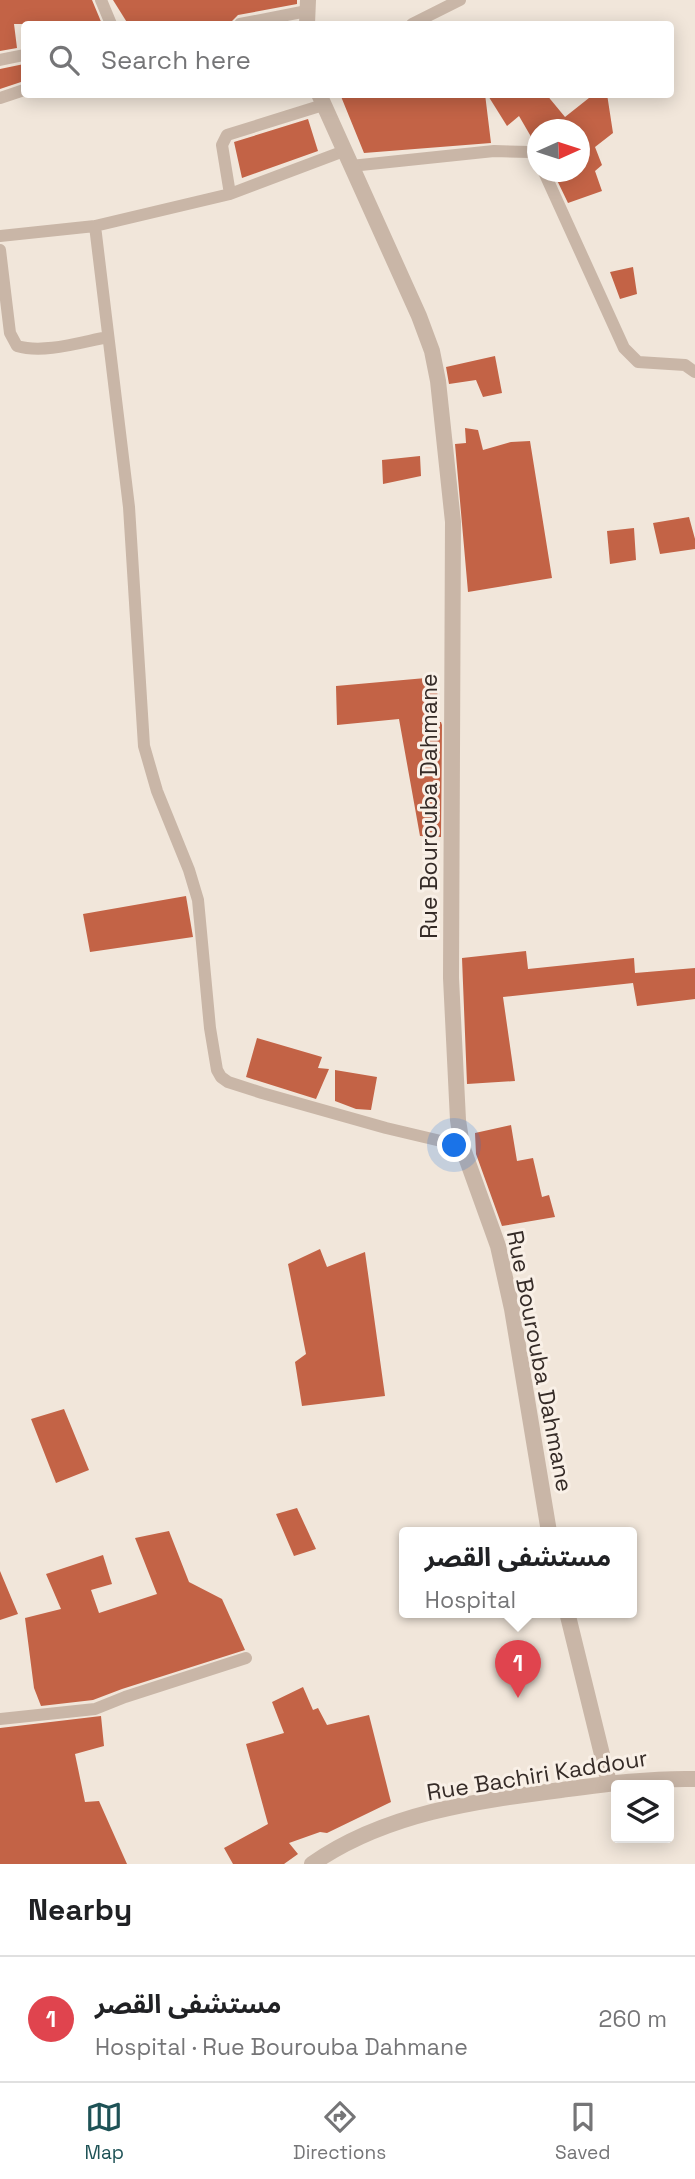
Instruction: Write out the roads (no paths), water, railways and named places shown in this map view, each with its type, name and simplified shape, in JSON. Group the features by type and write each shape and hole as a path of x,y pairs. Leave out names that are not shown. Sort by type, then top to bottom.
{"street":[{"path":"100,0 110,21"},
{"path":"418,21 460,0"},
{"path":"257,21 307,12"},
{"path":"0,60 21,56"},
{"path":"0,99 21,91"},
{"path":"230,194 222,145 227,135 321,100"},
{"name":"Rue Bourouba Dahmane","path":"321,100 419,316 432,351 438,381 453,522 451,978 458,1120 462,1146 491,1223 509,1296 548,1527"},
{"path":"0,236 95,226 230,194 347,158 527,152"},
{"path":"549,182 624,348 638,362 685,365 695,372"},
{"path":"95,226 129,507 144,746 157,791 189,870 198,900 217,1070 228,1082 262,1093 462,1146"},
{"path":"0,250 10,332 17,346 26,349 108,337"},
{"path":"568,1618 609,1783"},
{"path":"0,1719 95,1709 138,1692 246,1658"},
{"name":"Rue Bachiri Kaddour","path":"312,1864 360,1835 413,1817 477,1802 609,1783 665,1778 695,1779"}],"place":[{"name":"مستشفى القصر","path":"518,1698"}]}
